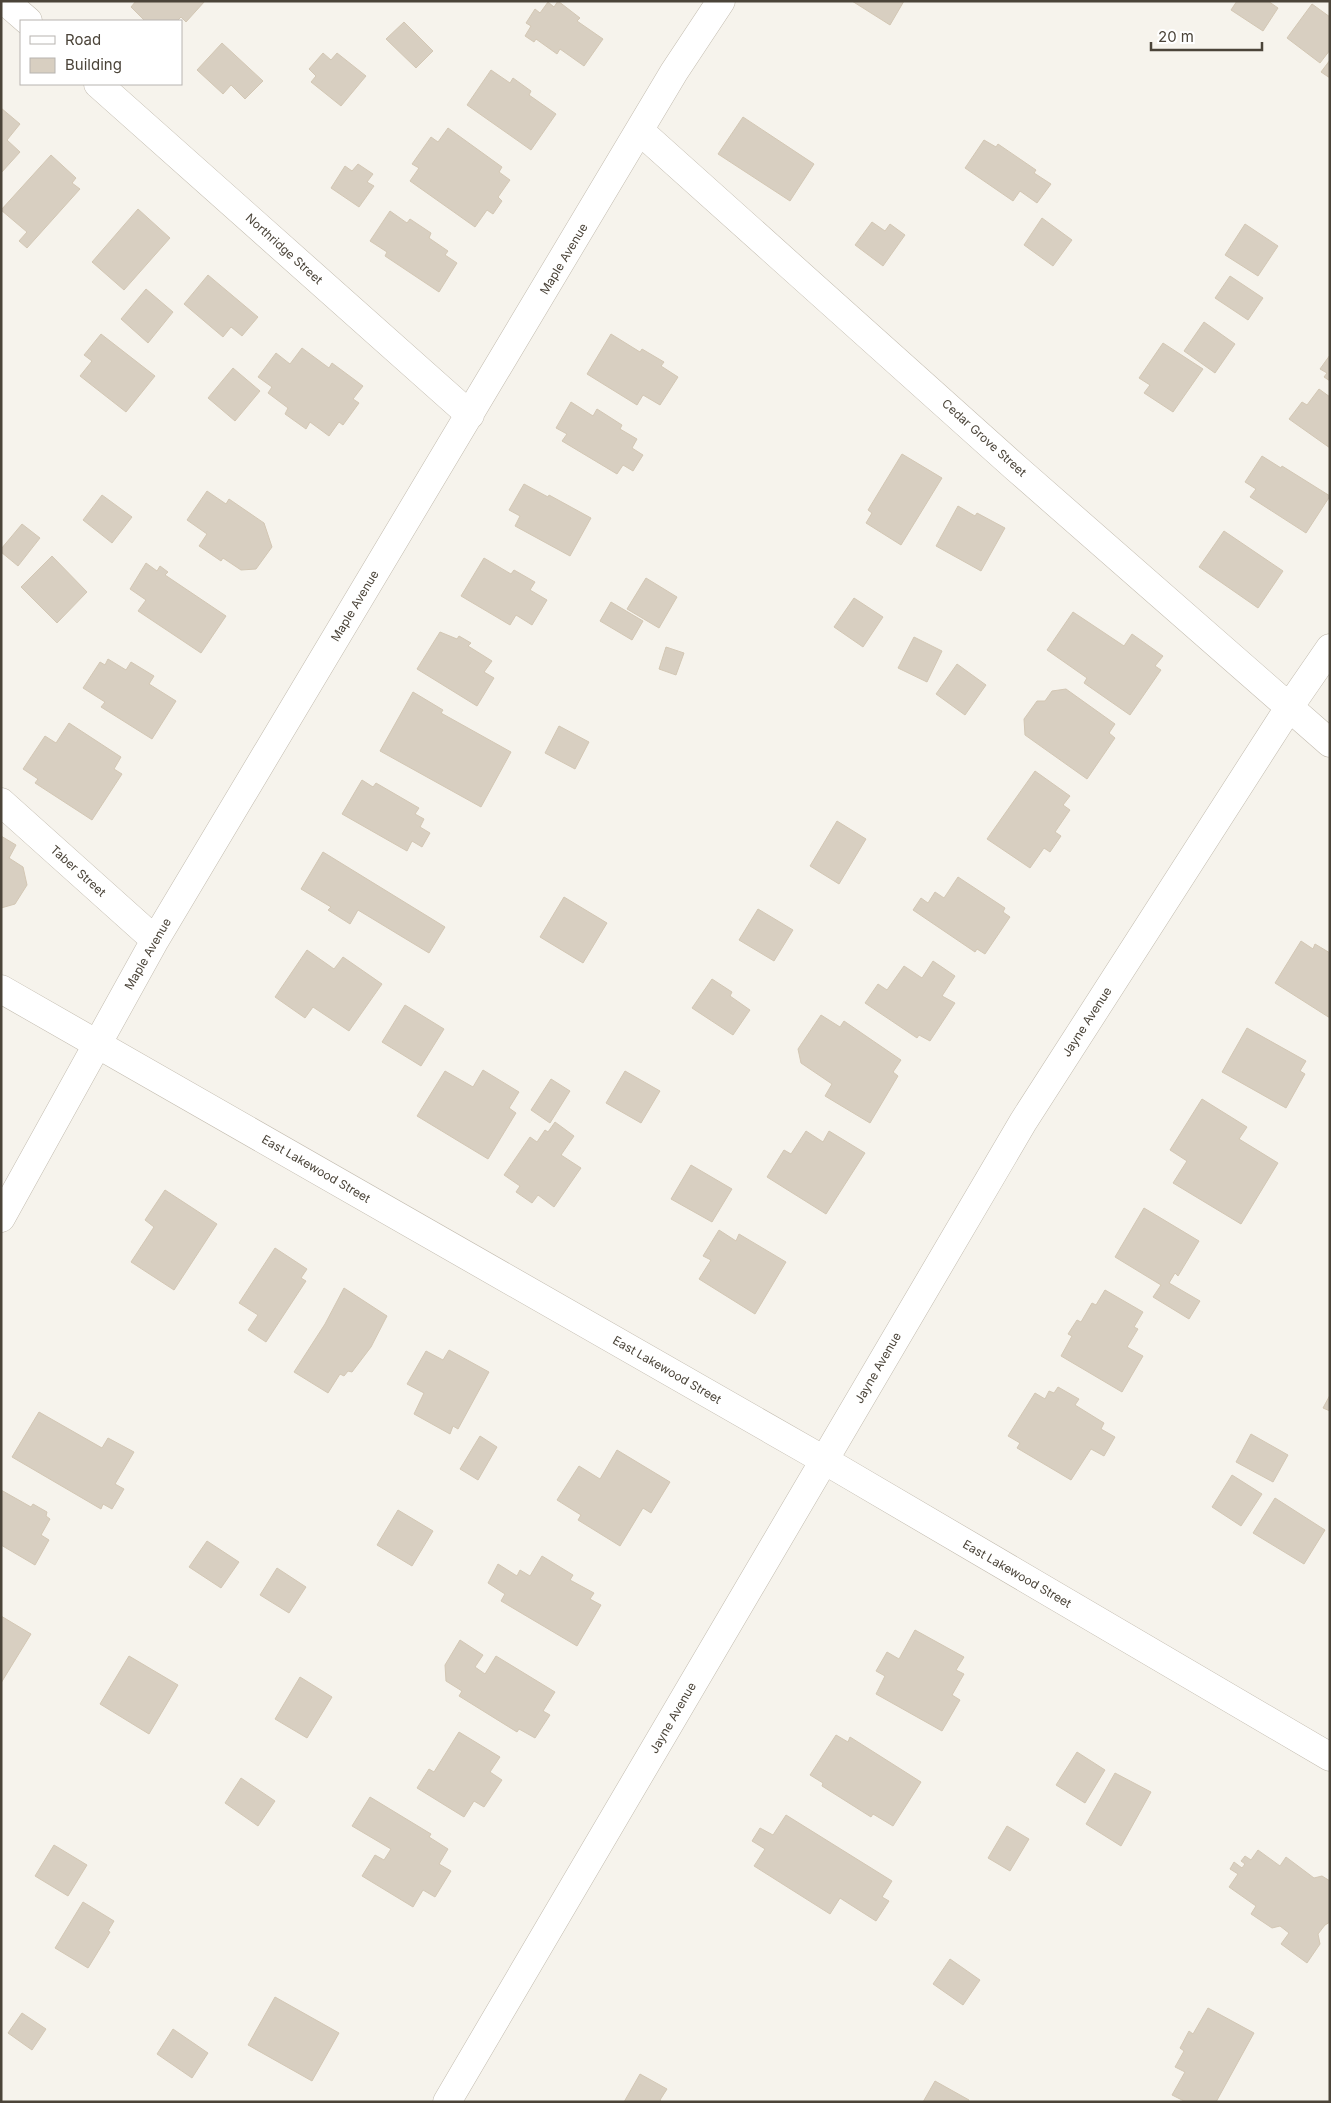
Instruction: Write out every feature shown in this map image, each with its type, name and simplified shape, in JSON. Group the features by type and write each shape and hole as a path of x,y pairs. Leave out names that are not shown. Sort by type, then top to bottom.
{"street":[{"path":"5,1 27,20"},
{"name":"Maple Avenue","path":"1,1218 155,940 674,72 721,1"},
{"name":"Northridge Street","path":"99,85 470,415"},
{"name":"Cedar Grove Street","path":"640,131 1016,468 1330,742"},
{"name":"Jayne Avenue","path":"447,2102 1023,1122 1290,706 1330,648"},
{"name":"Taber Street","path":"1,802 155,940"},
{"name":"East Lakewood Street","path":"1,988 824,1460 1330,1757"}],"building":[{"path":"136,1 205,1 186,22 181,17 178,20 144,20 131,7"},
{"path":"558,1 580,18 577,21 603,39 584,66 560,49 557,54 536,39 534,42 525,36 531,26 526,23 535,9 540,13 548,2 554,7"},
{"path":"852,1 904,1 890,25"},
{"path":"1237,1 1268,1 1278,8 1263,31 1231,10"},
{"path":"1312,4 1330,17 1330,50 1320,63 1287,38"},
{"path":"404,22 433,51 416,68 386,39"},
{"path":"222,43 263,81 245,99 231,85 223,94 197,70"},
{"path":"323,53 331,60 337,53 366,76 341,106 311,82 316,76 309,69"},
{"path":"1330,60 1330,78 1321,72"},
{"path":"491,70 510,83 513,78 531,91 529,95 556,114 531,150 467,105"},
{"path":"1,108 20,124 7,140 20,152 1,173"},
{"path":"743,117 814,164 790,201 718,154"},
{"path":"448,128 502,167 499,172 510,180 498,197 502,201 493,214 487,210 475,227 410,181 419,168 412,164 431,137 438,142"},
{"path":"984,140 996,147 998,144 1036,170 1034,173 1051,184 1037,203 1020,191 1013,201 965,168"},
{"path":"51,155 76,178 72,183 80,189 27,248 19,241 27,232 1,210"},
{"path":"358,164 373,174 367,182 374,186 359,207 331,188 345,166 352,171"},
{"path":"138,209 170,238 124,290 92,262"},
{"path":"390,211 407,223 410,219 431,233 429,238 448,251 445,255 457,263 439,292 385,256 387,252 370,241"},
{"path":"1042,218 1072,240 1053,266 1024,245"},
{"path":"872,222 885,231 890,224 905,235 883,266 855,245"},
{"path":"1245,224 1278,246 1258,276 1225,255"},
{"path":"208,275 258,317 242,336 231,327 223,337 184,304"},
{"path":"1230,276 1263,298 1248,320 1215,298"},
{"path":"146,289 173,312 148,343 121,319"},
{"path":"1204,322 1235,344 1215,373 1184,351"},
{"path":"101,334 155,376 126,412 80,376 92,361 84,355"},
{"path":"611,334 640,352 642,349 664,362 661,366 678,377 660,405 643,395 637,405 587,374"},
{"path":"1163,343 1203,369 1173,412 1144,393 1150,385 1139,378"},
{"path":"302,348 329,368 332,363 363,386 353,399 359,403 343,425 339,422 329,436 310,422 306,429 285,414 288,408 268,393 272,387 258,377 276,353 290,364"},
{"path":"1330,355 1330,381 1324,377 1327,373 1320,369"},
{"path":"233,368 260,391 235,421 208,398"},
{"path":"1319,389 1330,397 1330,448 1289,419 1302,402 1307,405"},
{"path":"571,402 593,416 597,409 622,425 620,429 637,439 632,448 643,455 633,471 623,465 617,474 562,441 567,434 556,428"},
{"path":"902,454 942,478 901,545 866,523 872,513 868,510"},
{"path":"1262,456 1281,468 1282,466 1330,496 1306,533 1250,497 1256,489 1245,482"},
{"path":"524,484 548,497 549,495 591,518 570,556 515,526 520,516 509,510"},
{"path":"207,491 226,504 229,499 264,523 272,547 256,569 241,570 223,558 221,561 199,546 207,534 187,520"},
{"path":"102,495 132,517 112,543 83,520"},
{"path":"958,506 975,516 977,513 1005,528 981,571 936,546"},
{"path":"22,524 40,538 18,566 1,552 1,549"},
{"path":"1224,531 1283,571 1258,608 1199,567"},
{"path":"52,556 87,592 57,623 21,587"},
{"path":"484,558 511,574 514,570 535,582 530,590 547,600 532,625 516,615 510,625 461,596"},
{"path":"146,563 157,571 160,566 168,572 165,575 226,616 201,653 138,611 146,600 130,589"},
{"path":"646,578 677,597 659,628 627,609"},
{"path":"854,598 883,617 863,647 834,627"},
{"path":"611,602 643,621 632,640 600,621"},
{"path":"1073,612 1124,646 1132,634 1163,656 1155,666 1161,670 1130,715 1084,683 1087,678 1047,650"},
{"path":"440,632 457,639 459,636 471,643 468,646 492,661 484,672 494,678 477,706 417,669"},
{"path":"914,637 942,651 927,682 898,668"},
{"path":"666,647 684,653 676,675 659,669"},
{"path":"108,659 126,670 131,662 154,676 149,684 176,701 152,739 101,707 105,702 83,688 100,662 105,665"},
{"path":"957,664 986,685 965,715 936,694"},
{"path":"1066,689 1115,724 1109,733 1115,738 1087,779 1025,735 1024,719 1037,701 1045,701 1052,691"},
{"path":"413,692 443,710 441,713 511,752 481,807 380,751"},
{"path":"69,723 121,757 114,769 122,774 92,820 35,783 38,779 23,769 45,736 56,743"},
{"path":"559,726 589,742 575,769 545,753"},
{"path":"1035,771 1070,796 1063,805 1070,810 1055,832 1061,836 1050,852 1044,848 1030,868 987,839"},
{"path":"362,780 373,787 376,783 419,808 415,814 424,819 420,827 430,833 422,847 412,841 407,851 342,814"},
{"path":"837,821 866,839 839,884 810,866"},
{"path":"1,836 16,845 9,858 23,867 27,885 15,904 1,908"},
{"path":"323,852 445,927 429,953 358,910 350,924 328,910 331,907 301,889"},
{"path":"958,877 1005,908 1003,912 1010,917 985,954 977,949 975,952 913,910 921,898 928,903 935,892 944,898"},
{"path":"564,897 607,923 583,963 540,937"},
{"path":"758,909 793,930 774,961 739,940"},
{"path":"1301,941 1313,949 1315,944 1330,953 1330,1018 1275,983"},
{"path":"307,950 334,969 343,957 382,984 349,1031 313,1007 305,1018 275,997"},
{"path":"933,961 955,976 942,996 955,1003 930,1041 919,1035 917,1038 865,1003 878,984 887,990 904,966 922,978"},
{"path":"712,979 732,992 730,996 750,1010 733,1035 692,1008"},
{"path":"405,1005 444,1029 421,1066 382,1042"},
{"path":"821,1015 840,1027 844,1021 901,1060 893,1072 898,1076 870,1123 825,1096 832,1084 801,1063 798,1049"},
{"path":"1247,1028 1306,1061 1300,1071 1305,1074 1286,1108 1222,1072"},
{"path":"483,1070 519,1092 509,1108 516,1113 488,1159 417,1116 445,1071 473,1087"},
{"path":"625,1071 660,1091 641,1123 606,1103"},
{"path":"551,1079 570,1091 550,1123 531,1110"},
{"path":"1202,1099 1247,1127 1239,1139 1278,1163 1241,1224 1173,1183 1187,1161 1170,1150"},
{"path":"555,1122 574,1136 561,1155 581,1168 554,1207 538,1195 532,1203 516,1192 520,1186 504,1175 530,1137 537,1142 545,1130 548,1132"},
{"path":"806,1131 823,1142 829,1131 865,1153 826,1214 767,1177 784,1150 791,1154"},
{"path":"691,1165 732,1189 712,1222 671,1199"},
{"path":"165,1190 217,1224 174,1290 131,1262 154,1227 145,1220"},
{"path":"1144,1208 1199,1241 1178,1276 1175,1273 1169,1283 1200,1301 1189,1319 1153,1297 1161,1285 1115,1257"},
{"path":"719,1230 736,1241 739,1234 786,1262 755,1314 699,1279 711,1260 703,1256"},
{"path":"275,1248 307,1269 301,1278 306,1281 266,1342 248,1330 258,1315 239,1303"},
{"path":"344,1288 387,1316 371,1347 352,1372 348,1371 344,1376 340,1374 328,1393 294,1372 325,1324"},
{"path":"1105,1290 1143,1312 1134,1327 1138,1329 1127,1347 1143,1356 1122,1392 1061,1356 1072,1336 1068,1334 1077,1320 1081,1322 1092,1303 1096,1305"},
{"path":"449,1350 489,1372 458,1429 453,1426 450,1434 414,1414 424,1393 407,1384 426,1351 443,1360"},
{"path":"1058,1387 1079,1399 1075,1405 1104,1423 1101,1429 1115,1437 1104,1456 1091,1449 1071,1480 1017,1448 1020,1443 1008,1436 1035,1393 1045,1399 1049,1391 1054,1393"},
{"path":"1330,1395 1330,1411 1323,1408"},
{"path":"39,1412 102,1448 108,1438 134,1452 115,1484 124,1489 112,1509 103,1504 101,1509 12,1457"},
{"path":"1251,1434 1288,1455 1273,1482 1236,1462"},
{"path":"480,1436 497,1447 478,1480 460,1469"},
{"path":"617,1450 670,1482 651,1513 643,1508 620,1546 578,1520 581,1515 557,1500 579,1466 600,1479"},
{"path":"1232,1475 1262,1494 1241,1526 1212,1507"},
{"path":"1,1490 31,1507 33,1504 47,1512 46,1516 50,1519 41,1535 49,1540 35,1565 1,1545"},
{"path":"1275,1498 1325,1530 1304,1564 1253,1533"},
{"path":"398,1510 433,1531 412,1566 377,1545"},
{"path":"207,1541 239,1562 221,1588 189,1567"},
{"path":"542,1556 573,1575 570,1580 594,1593 590,1599 601,1605 577,1646 501,1601 505,1594 488,1583 498,1564 517,1576 520,1570 530,1576"},
{"path":"277,1568 306,1587 289,1613 260,1595"},
{"path":"1,1616 31,1634 1,1683"},
{"path":"915,1630 964,1657 956,1670 964,1674 952,1695 960,1700 942,1731 876,1694 885,1676 876,1671 887,1652 899,1659"},
{"path":"460,1640 483,1655 475,1667 485,1674 496,1656 555,1692 543,1711 550,1715 535,1738 519,1729 517,1732 459,1696 462,1691 446,1681 445,1665"},
{"path":"129,1656 178,1685 149,1734 100,1704"},
{"path":"300,1677 332,1697 307,1738 275,1719"},
{"path":"459,1732 500,1757 490,1772 502,1780 484,1807 474,1801 464,1817 417,1788 429,1769 434,1772"},
{"path":"836,1735 848,1742 850,1737 921,1782 893,1826 873,1814 871,1817 822,1786 823,1783 810,1775"},
{"path":"1077,1752 1105,1770 1085,1803 1056,1785"},
{"path":"1115,1773 1151,1792 1121,1846 1086,1824"},
{"path":"241,1778 275,1801 258,1826 225,1803"},
{"path":"370,1797 431,1834 429,1837 448,1849 439,1864 451,1871 435,1897 423,1890 413,1907 362,1876 375,1855 384,1860 391,1849 352,1826"},
{"path":"786,1815 892,1881 882,1897 889,1901 876,1921 840,1898 830,1914 754,1866 765,1849 752,1841 760,1828 773,1835"},
{"path":"1007,1826 1029,1839 1010,1871 988,1858"},
{"path":"54,1845 87,1865 68,1896 35,1876"},
{"path":"1258,1850 1280,1866 1286,1857 1314,1878 1322,1876 1330,1881 1330,1922 1318,1934 1320,1944 1307,1963 1281,1944 1289,1933 1280,1926 1272,1928 1251,1914 1256,1906 1229,1887 1238,1874 1230,1869 1234,1862 1242,1868 1245,1864 1241,1861 1245,1856 1251,1860"},
{"path":"83,1902 114,1921 108,1931 110,1932 88,1968 55,1948"},
{"path":"950,1959 980,1980 963,2005 933,1984"},
{"path":"275,1997 339,2033 312,2081 248,2045"},
{"path":"1208,2008 1254,2033 1216,2102 1186,2102 1172,2095 1185,2072 1175,2067 1184,2051 1180,2048 1189,2031 1193,2034"},
{"path":"22,2013 46,2029 32,2050 8,2033"},
{"path":"173,2029 208,2053 192,2078 157,2054"},
{"path":"640,2074 667,2089 660,2100 662,2102 624,2102"},
{"path":"935,2081 969,2100 969,2102 923,2102"}]}
